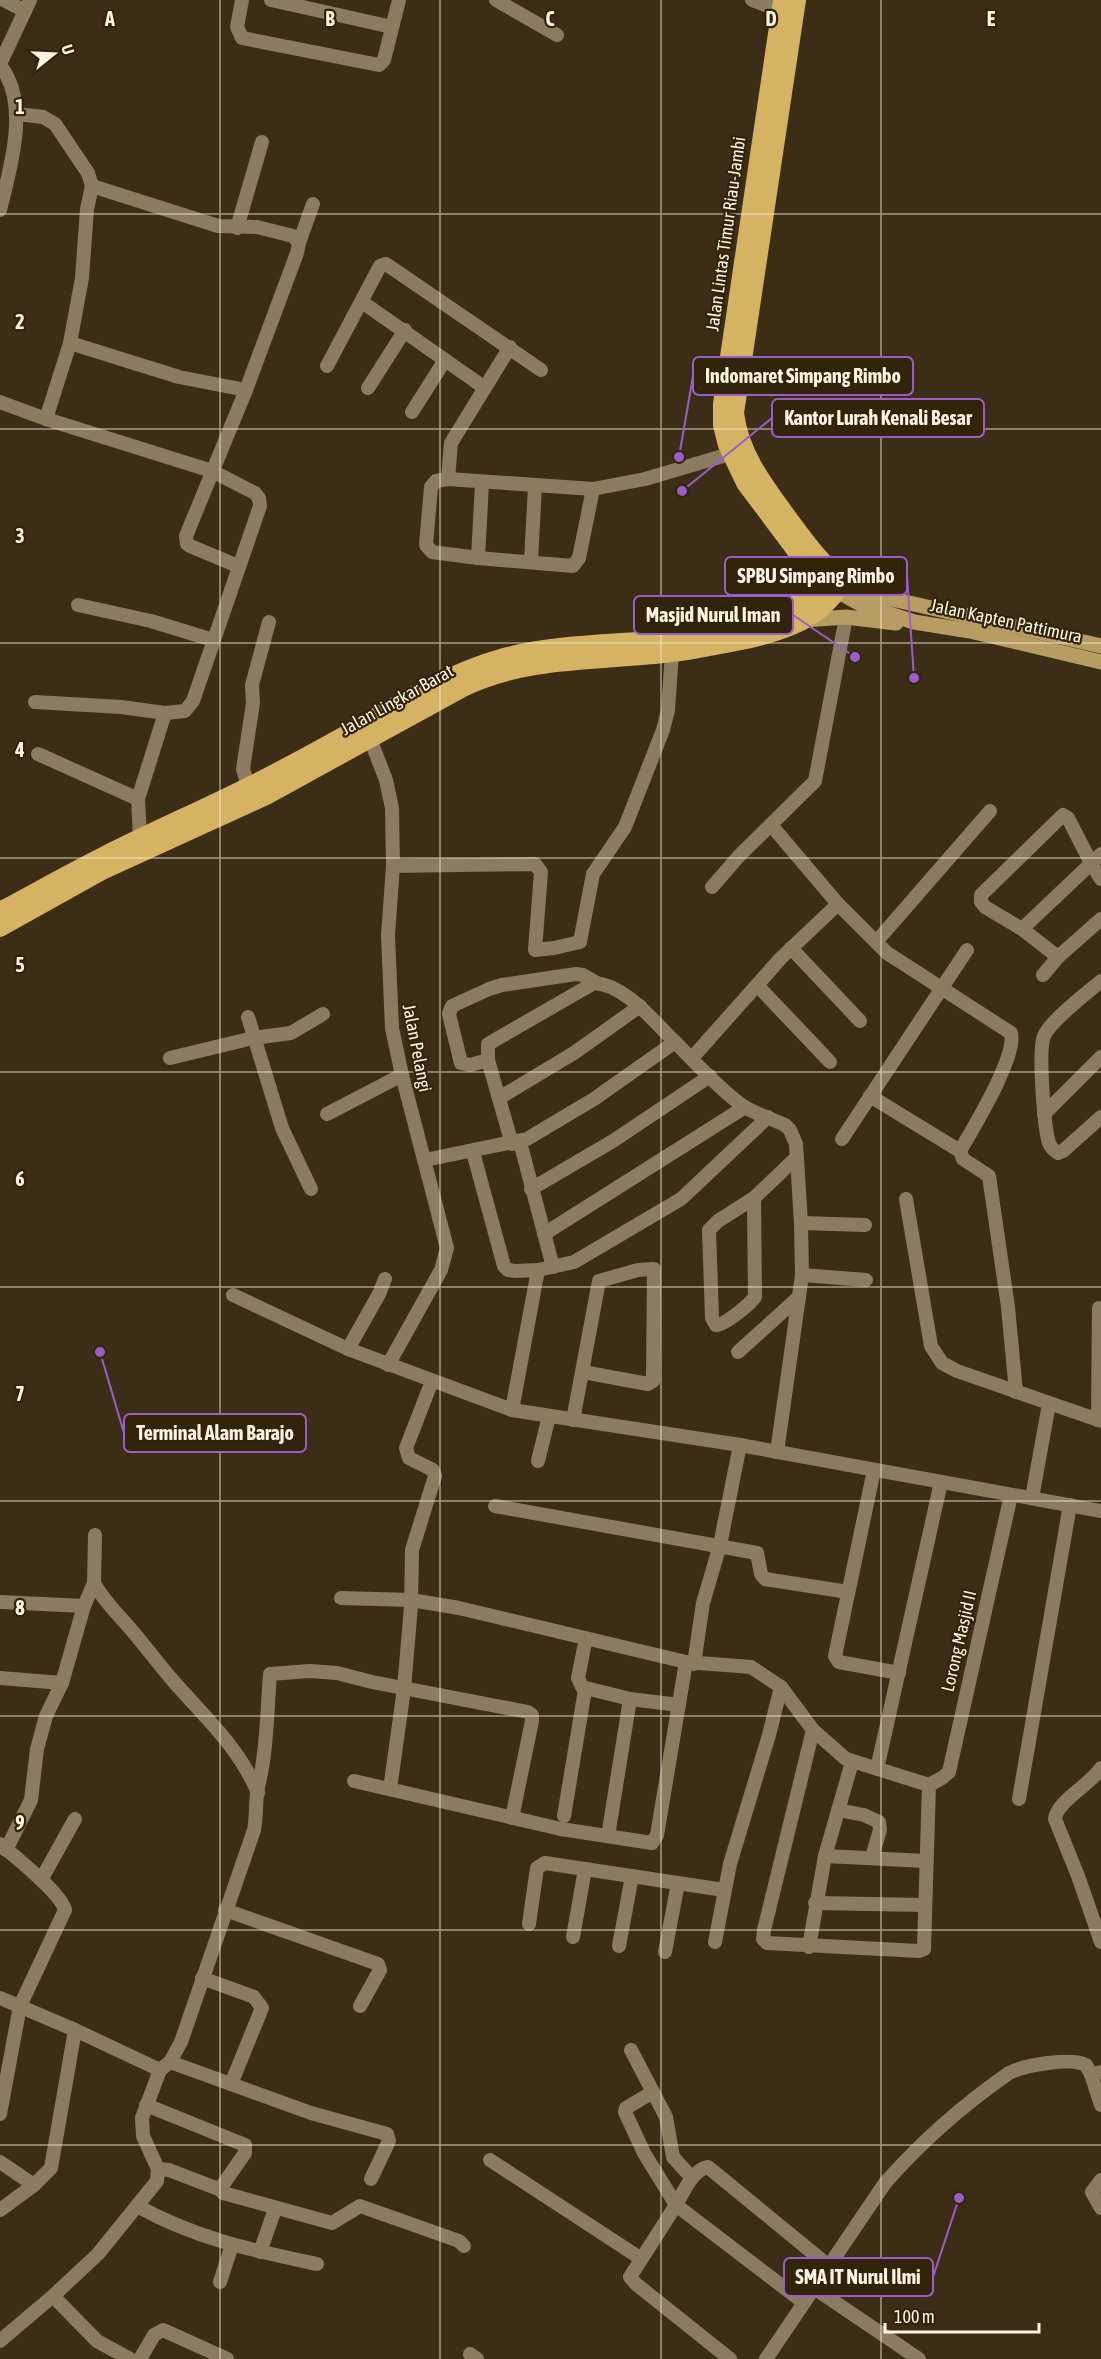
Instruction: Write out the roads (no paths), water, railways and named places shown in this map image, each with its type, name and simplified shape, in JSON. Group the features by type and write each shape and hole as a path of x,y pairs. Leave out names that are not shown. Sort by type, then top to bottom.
{"highway":[{"name":"Jalan Lintas Timur Riau-Jambi","path":"797,0 722,404 722,425 737,452 757,475 837,583"},
{"name":"Jalan Lintas Timur Riau-Jambi","path":"753,246 782,5"},
{"name":"Jalan Lintas Timur Riau-Jambi","path":"737,452 746,483 802,559 837,583"},
{"path":"785,612 799,586 802,559"},
{"name":"Jalan Lingkar Barat","path":"0,928 104,870 266,796 367,731 406,699 464,670 505,656 562,646 674,638 754,623 801,605 837,583"},
{"name":"Jalan Lingkar Barat","path":"0,911 140,838 490,675 545,664 672,653 758,638 804,620 817,612 837,583"}],"main road":[{"name":"Jalan Kapten Pattimura","path":"837,583 862,605 914,622 1101,657"},
{"name":"Jalan Kapten Pattimura","path":"837,583 1101,657"},
{"path":"804,620 846,617 893,624 914,622"}],"street":[{"path":"0,210 17,126 17,114 11,81 0,64 3,50 28,5 4,0"},
{"path":"242,0 237,27 242,38 374,65 381,65 384,60 399,0"},
{"path":"271,0 392,27"},
{"path":"497,0 557,35"},
{"path":"752,0 782,5"},
{"path":"17,114 43,117 55,124 88,173 92,186 87,209 82,278 70,343 46,419"},
{"path":"237,228 262,142"},
{"path":"92,186 218,226 257,227 293,236 299,243"},
{"path":"238,566 187,544 186,536 246,390 313,204"},
{"path":"327,366 380,266 389,264 541,370"},
{"path":"362,302 485,388"},
{"path":"368,388 405,330"},
{"path":"70,343 179,377 246,390"},
{"path":"448,479 451,443 510,347"},
{"path":"412,412 445,360"},
{"path":"0,402 46,419 212,471 255,493 259,498 260,506 190,706 181,712 165,713 121,707 35,702"},
{"path":"593,489 578,562 569,566 432,552 426,545 431,487 436,481 448,479 593,489 645,479 737,452"},
{"path":"478,558 482,483"},
{"path":"531,561 534,486"},
{"path":"78,605 151,621 213,640"},
{"path":"712,887 738,856 811,787 818,774 846,617"},
{"path":"248,786 243,769 253,704 252,685 269,622"},
{"path":"393,866 535,864 541,872 535,950 580,942 593,873 625,827 663,730 668,710 672,653"},
{"path":"140,838 138,799 165,713"},
{"name":"Jalan Pelangi","path":"367,731 390,794 393,823 393,866 388,935 392,1028 446,1243 446,1254 441,1270 388,1365"},
{"path":"38,754 138,799"},
{"path":"876,942 990,811"},
{"path":"1059,957 1022,929 985,907 981,902 981,895 1060,816 1065,815 1096,859 1101,879"},
{"path":"771,825 838,904 898,962 1010,1031 1012,1039 991,1098 960,1151"},
{"path":"1022,929 1096,859"},
{"path":"692,1058 791,948 838,904"},
{"path":"1043,975 1059,957 1101,920"},
{"path":"791,948 860,1021"},
{"path":"842,1139 967,951"},
{"path":"488,1060 470,1065 461,1063 448,1014 452,1006 489,989 513,983 583,975 624,994 640,1006 744,1107 785,1125 790,1130 796,1144 802,1275 777,1452"},
{"path":"1101,981 1053,1023 1043,1036 1042,1053 1044,1114 1052,1149 1058,1153 1068,1148 1101,1117"},
{"path":"553,1267 531,1189 499,1098 488,1060 487,1046 490,1041 588,984 597,983"},
{"path":"758,985 830,1062"},
{"path":"499,1098 573,1053 640,1006"},
{"path":"170,1058 253,1038 291,1033 323,1014"},
{"path":"248,1017 282,1128 311,1189"},
{"path":"425,1160 516,1143 594,1099 675,1042"},
{"path":"1044,1114 1101,1057"},
{"path":"327,1114 402,1075"},
{"path":"531,1189 613,1141 710,1076"},
{"path":"870,1096 960,1151 963,1159 986,1173 990,1181 1008,1307 1016,1392"},
{"path":"544,1234 744,1107"},
{"path":"473,1152 504,1266 515,1271 538,1270 574,1262 681,1199 768,1117"},
{"path":"754,1198 755,1297 722,1324 716,1325 712,1318 709,1230 718,1221 754,1198 796,1157"},
{"path":"906,1199 926,1323 936,1356 942,1363 957,1371 1099,1421 1098,1308"},
{"path":"801,1223 865,1225"},
{"path":"573,1420 599,1281 638,1270 654,1269 653,1381 648,1384 583,1372"},
{"path":"512,1410 538,1270"},
{"path":"802,1275 866,1280"},
{"path":"348,1349 385,1279"},
{"path":"233,1295 348,1349 512,1410 740,1445 1101,1511"},
{"path":"738,1352 799,1297"},
{"path":"390,1789 404,1689 411,1600 412,1550 435,1474 433,1470 409,1458 406,1448 432,1381"},
{"path":"1032,1498 1049,1404"},
{"path":"538,1461 549,1416"},
{"path":"354,1781 561,1830 652,1843 657,1835 679,1706 703,1603 720,1545 740,1445"},
{"path":"874,1470 835,1659 838,1662 899,1674"},
{"path":"877,1769 941,1482"},
{"name":"Lorong Masjid II","path":"928,1785 949,1772 1011,1494"},
{"path":"1018,1799 1070,1505"},
{"path":"495,1506 757,1553 761,1574 765,1579 848,1592"},
{"path":"0,2114 20,2006 64,1912 63,1903 41,1880 3,1847 30,1800 40,1734 62,1683 84,1606 94,1583 95,1535"},
{"path":"94,1583 106,1604 128,1626 175,1683 226,1739 247,1770 258,1793"},
{"path":"341,1599 411,1600 473,1611 690,1663 751,1667 781,1687 813,1730 841,1755 852,1762 928,1785 925,1947 921,1951 809,1947 768,1943 763,1937 813,1730"},
{"path":"0,1602 84,1606"},
{"path":"586,1638 578,1678 579,1683 585,1689 630,1699 679,1706"},
{"path":"0,2341 98,2254 155,2184 158,2169 141,2129 146,2105 165,2066 181,2042 254,1830 263,1767 270,1674 310,1671 337,1673 404,1689 525,1711 532,1715 512,1818"},
{"path":"0,1678 62,1683"},
{"path":"715,1942 724,1890 781,1687"},
{"path":"564,1816 585,1689"},
{"path":"609,1830 630,1699"},
{"path":"809,1947 815,1902 825,1856 852,1762"},
{"path":"1101,1768 1055,1814 1101,1942"},
{"path":"838,1810 864,1815 879,1822 880,1830 872,1857"},
{"path":"41,1880 75,1819"},
{"path":"825,1856 926,1860"},
{"path":"529,1924 539,1865 545,1863 724,1890"},
{"path":"573,1937 585,1869"},
{"path":"618,1946 632,1876"},
{"path":"665,1952 678,1883"},
{"path":"815,1902 925,1905"},
{"path":"225,1910 378,1964 380,1970 360,2006"},
{"path":"202,1978 254,1997 261,2004 261,2014 231,2085"},
{"path":"0,1998 165,2066 231,2085 311,2113 387,2134 389,2141 370,2179"},
{"path":"0,2210 34,2185 48,2172 51,2165 75,2030"},
{"path":"631,2050 668,2121 673,2156 693,2178"},
{"path":"766,2359 885,2182 957,2111 1009,2073 1018,2069 1076,2062 1086,2065 1096,2073 1101,2105"},
{"path":"653,2092 625,2111 644,2153 676,2205 803,2302"},
{"path":"146,2105 245,2145 245,2153 221,2190"},
{"path":"490,2160 640,2258"},
{"path":"0,2162 34,2185"},
{"path":"730,2359 632,2280 632,2272 640,2258 702,2168 708,2167 830,2267"},
{"path":"158,2169 169,2170 221,2190 223,2193 332,2223 360,2206 459,2241 465,2246"},
{"path":"1101,2180 1092,2192 1101,2208"},
{"path":"137,2206 190,2232 232,2245 317,2264"},
{"path":"260,2252 275,2209"},
{"path":"220,2282 232,2245"},
{"path":"814,2288 919,2359"},
{"path":"53,2296 97,2341 130,2359"},
{"path":"140,2359 154,2335 165,2330 227,2359"}],"place":[{"name":"Indomaret Simpang Rimbo","path":"679,457"},
{"name":"Kantor Lurah Kenali Besar","path":"682,491"},
{"name":"Masjid Nurul Iman","path":"855,657"},
{"name":"SPBU Simpang Rimbo","path":"914,678"},
{"name":"Terminal Alam Barajo","path":"100,1352"},
{"name":"SMA IT Nurul Ilmi","path":"959,2198"}]}
